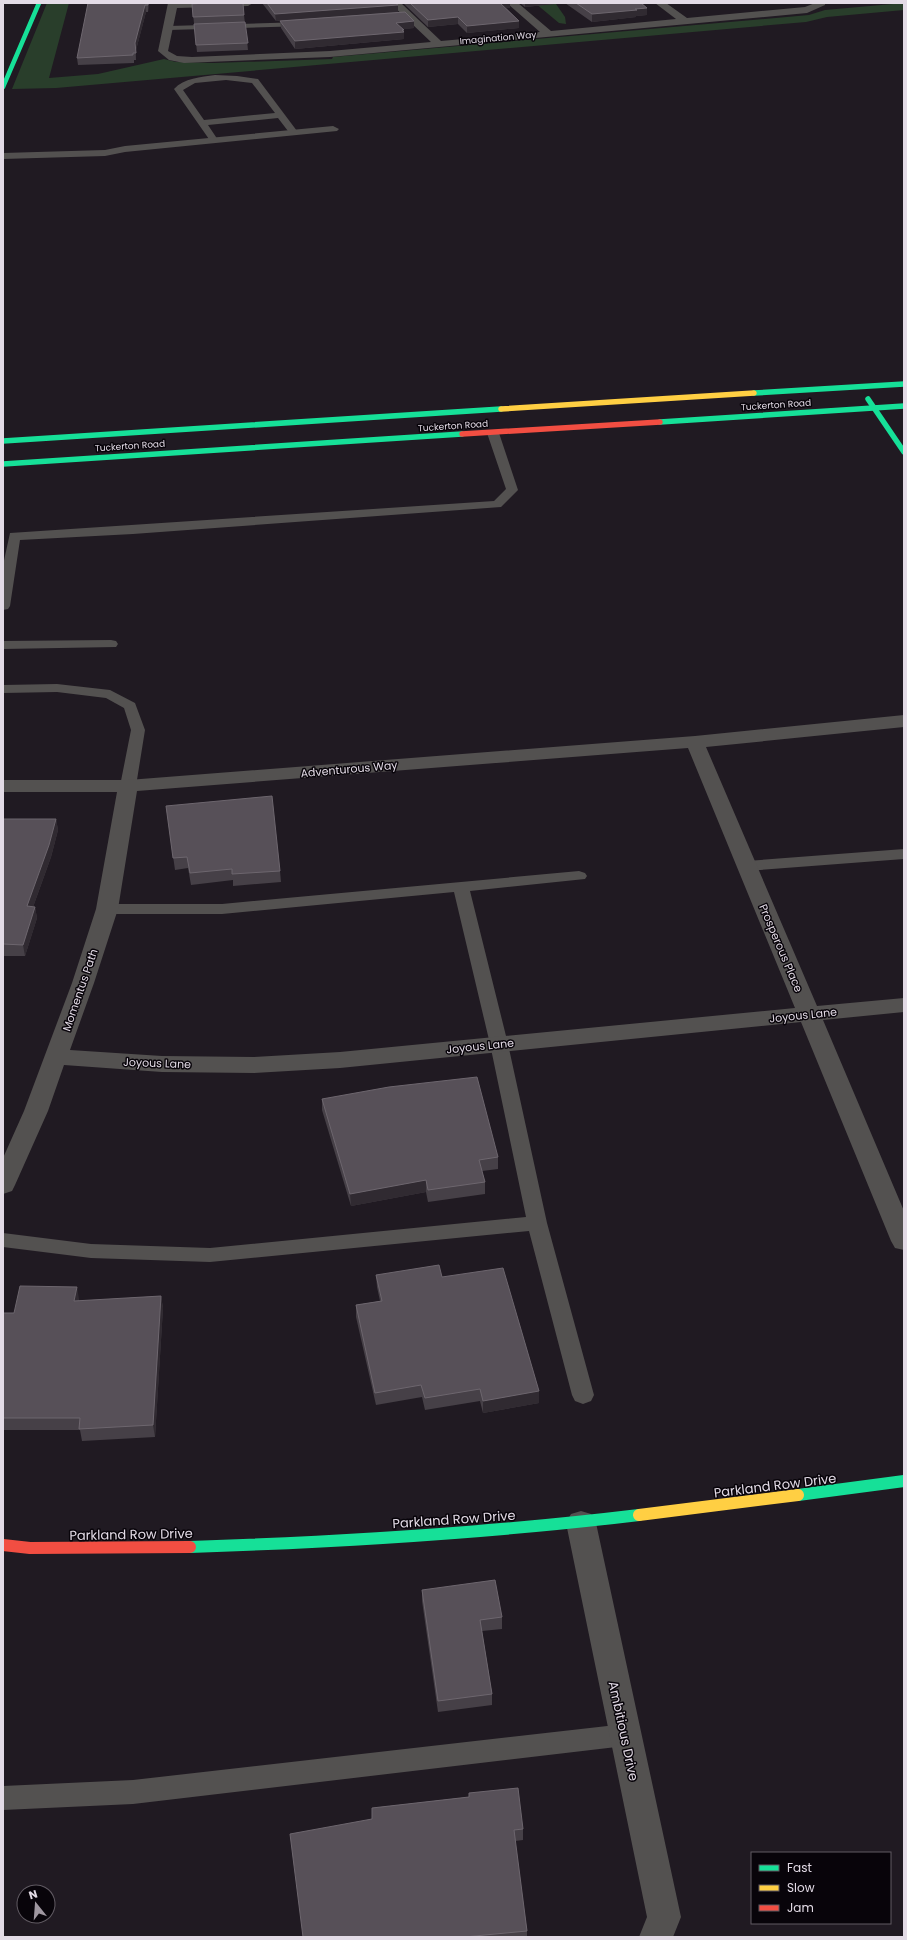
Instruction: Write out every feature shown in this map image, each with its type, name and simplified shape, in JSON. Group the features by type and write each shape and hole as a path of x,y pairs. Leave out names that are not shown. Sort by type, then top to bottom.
{"main road":[{"path":"3,87 39,3"},
{"path":"900,384 904,394"},
{"name":"Tuckerton Road","path":"3,441 900,384"},
{"path":"859,387 904,452"},
{"name":"Tuckerton Road","path":"3,464 904,406"},
{"name":"Parkland Row Drive","path":"3,1545 30,1548 155,1548 304,1543 581,1523 904,1481"}],"street":[{"path":"169,28 173,4 248,3"},
{"path":"395,3 438,44"},
{"path":"512,3 549,34"},
{"path":"660,3 685,21"},
{"name":"Imagination Way","path":"169,28 163,51 165,54 174,58 206,60 307,56 549,34 807,10 820,4"},
{"path":"3,156 105,153 125,149 334,129"},
{"path":"3,147 106,146 125,149"},
{"name":"Adventurous Way","path":"3,786 128,786 695,742 904,721"},
{"name":"Prosperous Place","path":"695,742 904,1242"},
{"name":"Momentus Path","path":"3,1185 36,1111 83,983 107,909 128,786"},
{"name":"Joyous Lane","path":"56,1057 162,1064 254,1064 340,1060 904,1005"},
{"name":"Ambitious Drive","path":"581,1523 664,1917 656,1937"}],"lane":[{"path":"396,16 409,15"},
{"path":"169,28 312,24"},
{"path":"214,140 178,89 188,81 236,77 255,81 294,133"},
{"path":"202,123 281,115"},
{"path":"3,606 14,536 141,530 497,504 512,490 493,433"},
{"path":"3,645 111,644"},
{"path":"3,689 57,688 110,694 130,706 138,730 128,786"},
{"path":"747,866 904,854"},
{"path":"107,909 222,909 579,876"},
{"path":"461,887 499,1044 537,1222 583,1395"},
{"path":"3,1240 91,1251 210,1255 537,1222"},
{"path":"3,1798 133,1792 625,1735"}],"green space":[{"path":"47,3 69,3 49,78 98,74 164,59 176,62 214,63 332,59 333,57 809,15 825,10 904,3 904,10 827,17 806,22 56,88 12,89"},
{"path":"535,3 556,4 565,17 566,24 559,23"}],"building":[{"path":"88,3 148,3 148,5 145,5 135,43 136,53 133,53 133,55 77,58"},
{"path":"243,3 244,15 193,17 192,4"},
{"path":"267,3 395,3 398,5 275,14"},
{"path":"410,3 500,3 519,21 467,26 458,17 428,20"},
{"path":"576,3 641,3 647,8 592,14"},
{"path":"405,12 414,21 396,23 404,30 402,30 404,32 295,41 280,21"},
{"path":"245,22 248,43 196,45 194,24"},
{"path":"272,796 280,871 232,874 232,869 190,873 187,857 173,858 166,806"},
{"path":"3,819 56,819 49,845 27,906 35,907 23,945 3,944"},
{"path":"477,1077 498,1157 479,1160 485,1182 428,1190 426,1180 350,1194 322,1099 389,1087"},
{"path":"439,1265 442,1277 503,1268 539,1391 483,1401 480,1389 425,1398 421,1385 375,1393 356,1305 382,1301 376,1275"},
{"path":"20,1286 77,1287 74,1301 161,1296 153,1425 79,1429 80,1418 3,1418 3,1313 14,1313"},
{"path":"495,1580 502,1617 480,1620 492,1694 438,1701 422,1590"},
{"path":"518,1788 523,1829 514,1830 527,1931 464,1937 303,1937 290,1834 372,1819 372,1808 469,1797 469,1793"}],"traffic: fast":[{"path":"3,87 39,3"},
{"path":"754,393 904,384"},
{"path":"868,399 904,452"},
{"path":"660,422 904,406"},
{"path":"3,441 501,409"},
{"path":"3,464 462,434"},
{"path":"798,1495 904,1481"},
{"path":"190,1547 415,1537 527,1528 639,1515"}],"traffic: slow":[{"path":"501,409 754,393"},
{"path":"639,1515 798,1495"}],"traffic: jam":[{"path":"462,434 660,422"},
{"path":"3,1545 30,1548 190,1547"}]}
